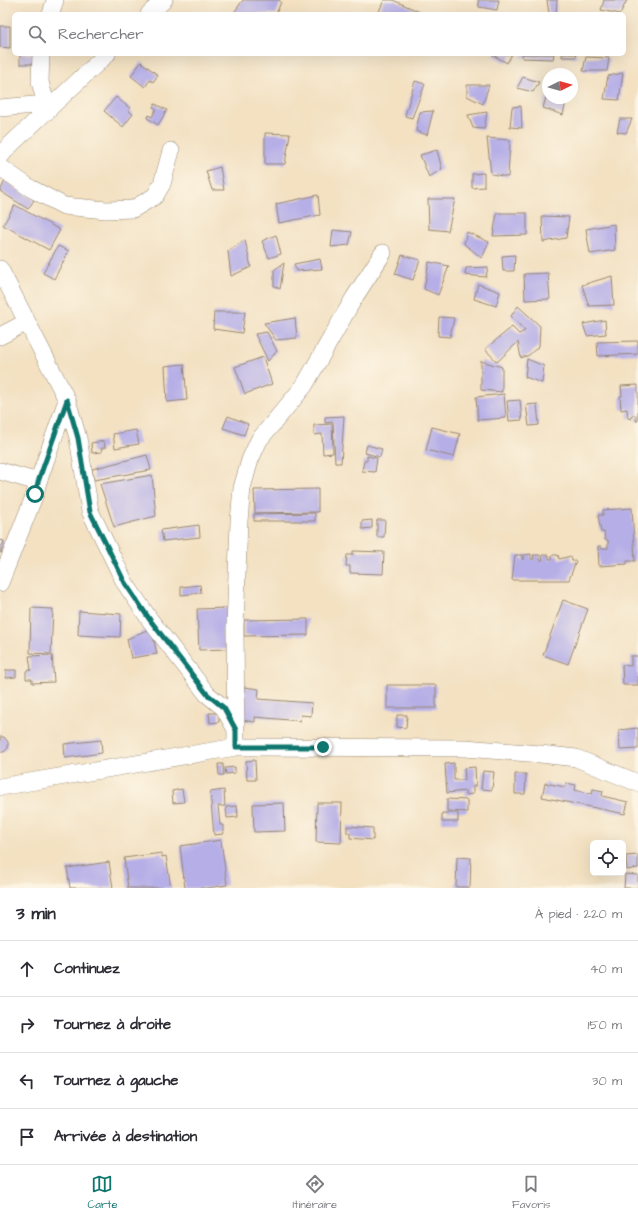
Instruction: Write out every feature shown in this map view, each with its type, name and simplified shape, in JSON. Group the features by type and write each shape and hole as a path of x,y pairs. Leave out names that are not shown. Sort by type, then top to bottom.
{"street":[{"path":"52,12 55,0"},
{"path":"151,12 164,0"},
{"path":"41,56 40,82 47,107"},
{"path":"2,149 105,56"},
{"path":"0,108 47,107"},
{"path":"0,167 30,188 64,206 106,210 133,209 155,196 162,184 171,151"},
{"path":"236,738 235,627 239,521 242,488 250,460 259,440 304,386 354,298 384,254"},
{"path":"0,269 67,400 78,438 90,512 125,583 150,620 207,694 224,708 236,738"},
{"path":"0,336 27,322"},
{"path":"0,583 35,494 67,400"},
{"path":"0,471 38,482"},
{"path":"0,787 236,738 465,748 576,758 638,783"}],"building":[{"path":"243,0 279,0 281,2 277,12 234,12"},
{"path":"384,0 393,0 420,12 379,12"},
{"path":"478,0 499,0 497,10 479,7"},
{"path":"547,0 557,0 556,12 549,12"},
{"path":"604,0 627,0 621,12 601,10"},
{"path":"0,26 10,26 10,48 0,47"},
{"path":"20,56 35,56 34,64 20,64"},
{"path":"495,56 511,56 507,63"},
{"path":"522,56 554,56 553,59 522,58"},
{"path":"562,56 576,56 576,57"},
{"path":"586,57 609,58 607,71 583,71"},
{"path":"141,62 158,75 153,82 150,80 145,87 131,76"},
{"path":"623,73 619,100 604,99 608,76"},
{"path":"523,77 539,82 533,92 517,88"},
{"path":"415,81 425,84 412,118 405,116"},
{"path":"467,85 489,85 483,104 467,96"},
{"path":"116,97 131,109 129,111 133,114 123,127 104,111"},
{"path":"155,104 167,110 158,125 147,118 149,115 152,117 156,109 153,107"},
{"path":"544,104 566,104 563,115 543,108"},
{"path":"521,106 522,128 510,127 512,107"},
{"path":"433,111 427,135 416,131 420,112"},
{"path":"487,112 484,129 473,128 468,115"},
{"path":"620,119 632,119 626,133 617,132"},
{"path":"265,133 290,134 285,164 265,164"},
{"path":"487,138 510,140 508,177 491,174"},
{"path":"437,150 442,169 429,177 420,155"},
{"path":"220,167 224,190 212,190 206,171"},
{"path":"484,173 484,187 472,188 472,174"},
{"path":"5,181 34,200 28,209 0,191"},
{"path":"318,195 320,215 279,223 276,204"},
{"path":"428,199 455,199 448,231 429,229"},
{"path":"15,205 60,230 49,250 3,225"},
{"path":"497,213 527,213 527,235 493,236"},
{"path":"542,216 569,217 566,238 543,242"},
{"path":"614,224 615,250 590,254 586,229"},
{"path":"333,230 352,232 349,245 331,247"},
{"path":"467,232 489,242 482,258 464,244"},
{"path":"276,235 281,254 269,258 262,241"},
{"path":"245,240 251,267 231,276 228,251"},
{"path":"58,246 69,251 54,279 43,273"},
{"path":"402,255 420,260 413,280 395,274"},
{"path":"515,255 514,271 503,271 502,256"},
{"path":"320,259 322,269 297,271 294,264"},
{"path":"429,262 449,266 438,295 424,289"},
{"path":"284,263 280,289 274,286 274,270"},
{"path":"488,267 486,277 465,275 466,268"},
{"path":"548,273 550,299 525,300 524,274"},
{"path":"612,276 614,305 589,306 582,285"},
{"path":"478,284 500,292 496,306 474,299"},
{"path":"518,306 540,326 539,346 529,355 521,358 518,342 497,362 485,349 512,327 519,334 525,331 511,316"},
{"path":"214,312 245,312 242,333 213,329"},
{"path":"439,317 454,318 450,337 438,336"},
{"path":"295,318 297,338 276,340 264,323"},
{"path":"605,320 606,334 587,336 583,324"},
{"path":"267,332 277,351 268,361 255,334"},
{"path":"638,341 638,354 598,356 597,342"},
{"path":"263,357 272,384 245,394 235,367"},
{"path":"527,359 544,366 542,383 525,377"},
{"path":"481,361 502,367 502,392 481,390"},
{"path":"184,364 187,400 167,402 165,366"},
{"path":"638,385 638,421 636,421 636,415 631,416 631,419 628,418 627,409 621,410 620,396 622,396 621,386"},
{"path":"504,394 506,418 478,420 476,397"},
{"path":"520,400 522,420 509,421 507,401"},
{"path":"537,404 539,425 529,426 526,405"},
{"path":"228,416 248,424 244,435 223,428"},
{"path":"344,416 341,463 335,463 333,422 325,423 325,417"},
{"path":"332,424 333,453 323,454 322,434 314,435 314,425"},
{"path":"432,427 460,434 454,457 426,450"},
{"path":"136,430 139,444 115,448 113,434"},
{"path":"104,441 105,448 101,448 102,452 92,453 91,443"},
{"path":"367,445 382,449 380,457 365,453"},
{"path":"147,455 151,470 94,480 92,469"},
{"path":"367,456 377,458 375,472 362,471 364,461 367,461"},
{"path":"152,475 156,516 114,527 100,484"},
{"path":"318,489 318,512 255,513 254,490"},
{"path":"632,508 635,561 627,561 627,564 599,566 598,546 601,546 601,549 608,548 608,540 605,540 604,532 601,532 598,515 603,515 603,510"},
{"path":"315,513 315,521 254,521 254,514"},
{"path":"372,520 372,528 362,529 362,521"},
{"path":"377,520 385,520 384,537 377,537"},
{"path":"199,525 200,537 163,541 161,530"},
{"path":"0,540 4,541 1,553 0,553"},
{"path":"353,551 384,552 383,574 350,573 350,566 346,566 347,555 353,555"},
{"path":"531,554 531,559 534,559 533,555 540,555 540,560 543,560 542,555 549,555 549,559 552,559 552,555 558,555 559,559 571,556 572,561 576,561 569,580 512,580 515,555 522,555 522,559 524,559 524,555"},
{"path":"200,585 201,593 181,595 181,587"},
{"path":"563,600 588,609 568,664 543,655"},
{"path":"31,608 53,609 51,654 30,653"},
{"path":"227,608 229,649 199,650 197,609"},
{"path":"79,611 121,614 120,637 78,635"},
{"path":"308,619 308,635 244,636 244,620"},
{"path":"151,628 157,654 131,658 127,639"},
{"path":"52,655 54,682 32,683 32,679 26,679 26,671 31,670 29,656"},
{"path":"631,656 638,656 638,685 623,685 622,665 631,666"},
{"path":"6,670 16,670 16,677 6,678"},
{"path":"387,685 436,685 436,708 387,708"},
{"path":"244,687 259,689 258,699 312,703 311,716 301,715 300,721 255,717 255,722 241,720"},
{"path":"209,713 219,713 219,722 210,723"},
{"path":"397,715 407,715 406,728 397,727"},
{"path":"638,728 638,749 620,750 619,730"},
{"path":"0,737 4,737 8,742 8,748 4,752 0,752"},
{"path":"101,740 102,753 65,758 64,744"},
{"path":"255,760 256,780 247,780 246,761"},
{"path":"454,763 454,780 465,780 464,768 475,767 476,786 473,786 473,794 465,795 465,791 447,793 445,764"},
{"path":"218,764 223,764 224,775 219,775"},
{"path":"235,767 235,773 226,774 225,768"},
{"path":"483,771 494,772 492,790 481,789"},
{"path":"515,774 526,774 525,794 515,794"},
{"path":"545,783 565,787 566,783 576,785 575,790 592,794 593,789 603,791 602,796 628,802 625,814 542,797"},
{"path":"182,789 184,802 173,803 172,791"},
{"path":"224,790 225,806 218,806 220,825 223,825 223,834 214,835 210,792"},
{"path":"447,799 467,800 467,812 447,811"},
{"path":"284,803 285,831 254,832 253,804"},
{"path":"317,803 342,803 341,843 316,842"},
{"path":"237,806 238,817 227,818 226,807"},
{"path":"442,813 458,813 458,822 442,822"},
{"path":"347,826 373,828 373,840 350,838 350,833 347,833"},
{"path":"221,840 227,885 207,888 185,888 180,846"},
{"path":"162,853 162,857 166,856 171,888 128,888 124,858"},
{"path":"638,855 638,868 627,870 626,856"},
{"path":"457,857 471,858 470,887 456,887"},
{"path":"109,862 113,888 70,888 67,868"},
{"path":"626,874 638,875 638,888 624,888"}],"route":[{"path":"35,494 67,400 78,438 90,512 125,583 150,620 207,694 224,708 236,730 236,747 323,747"}]}
